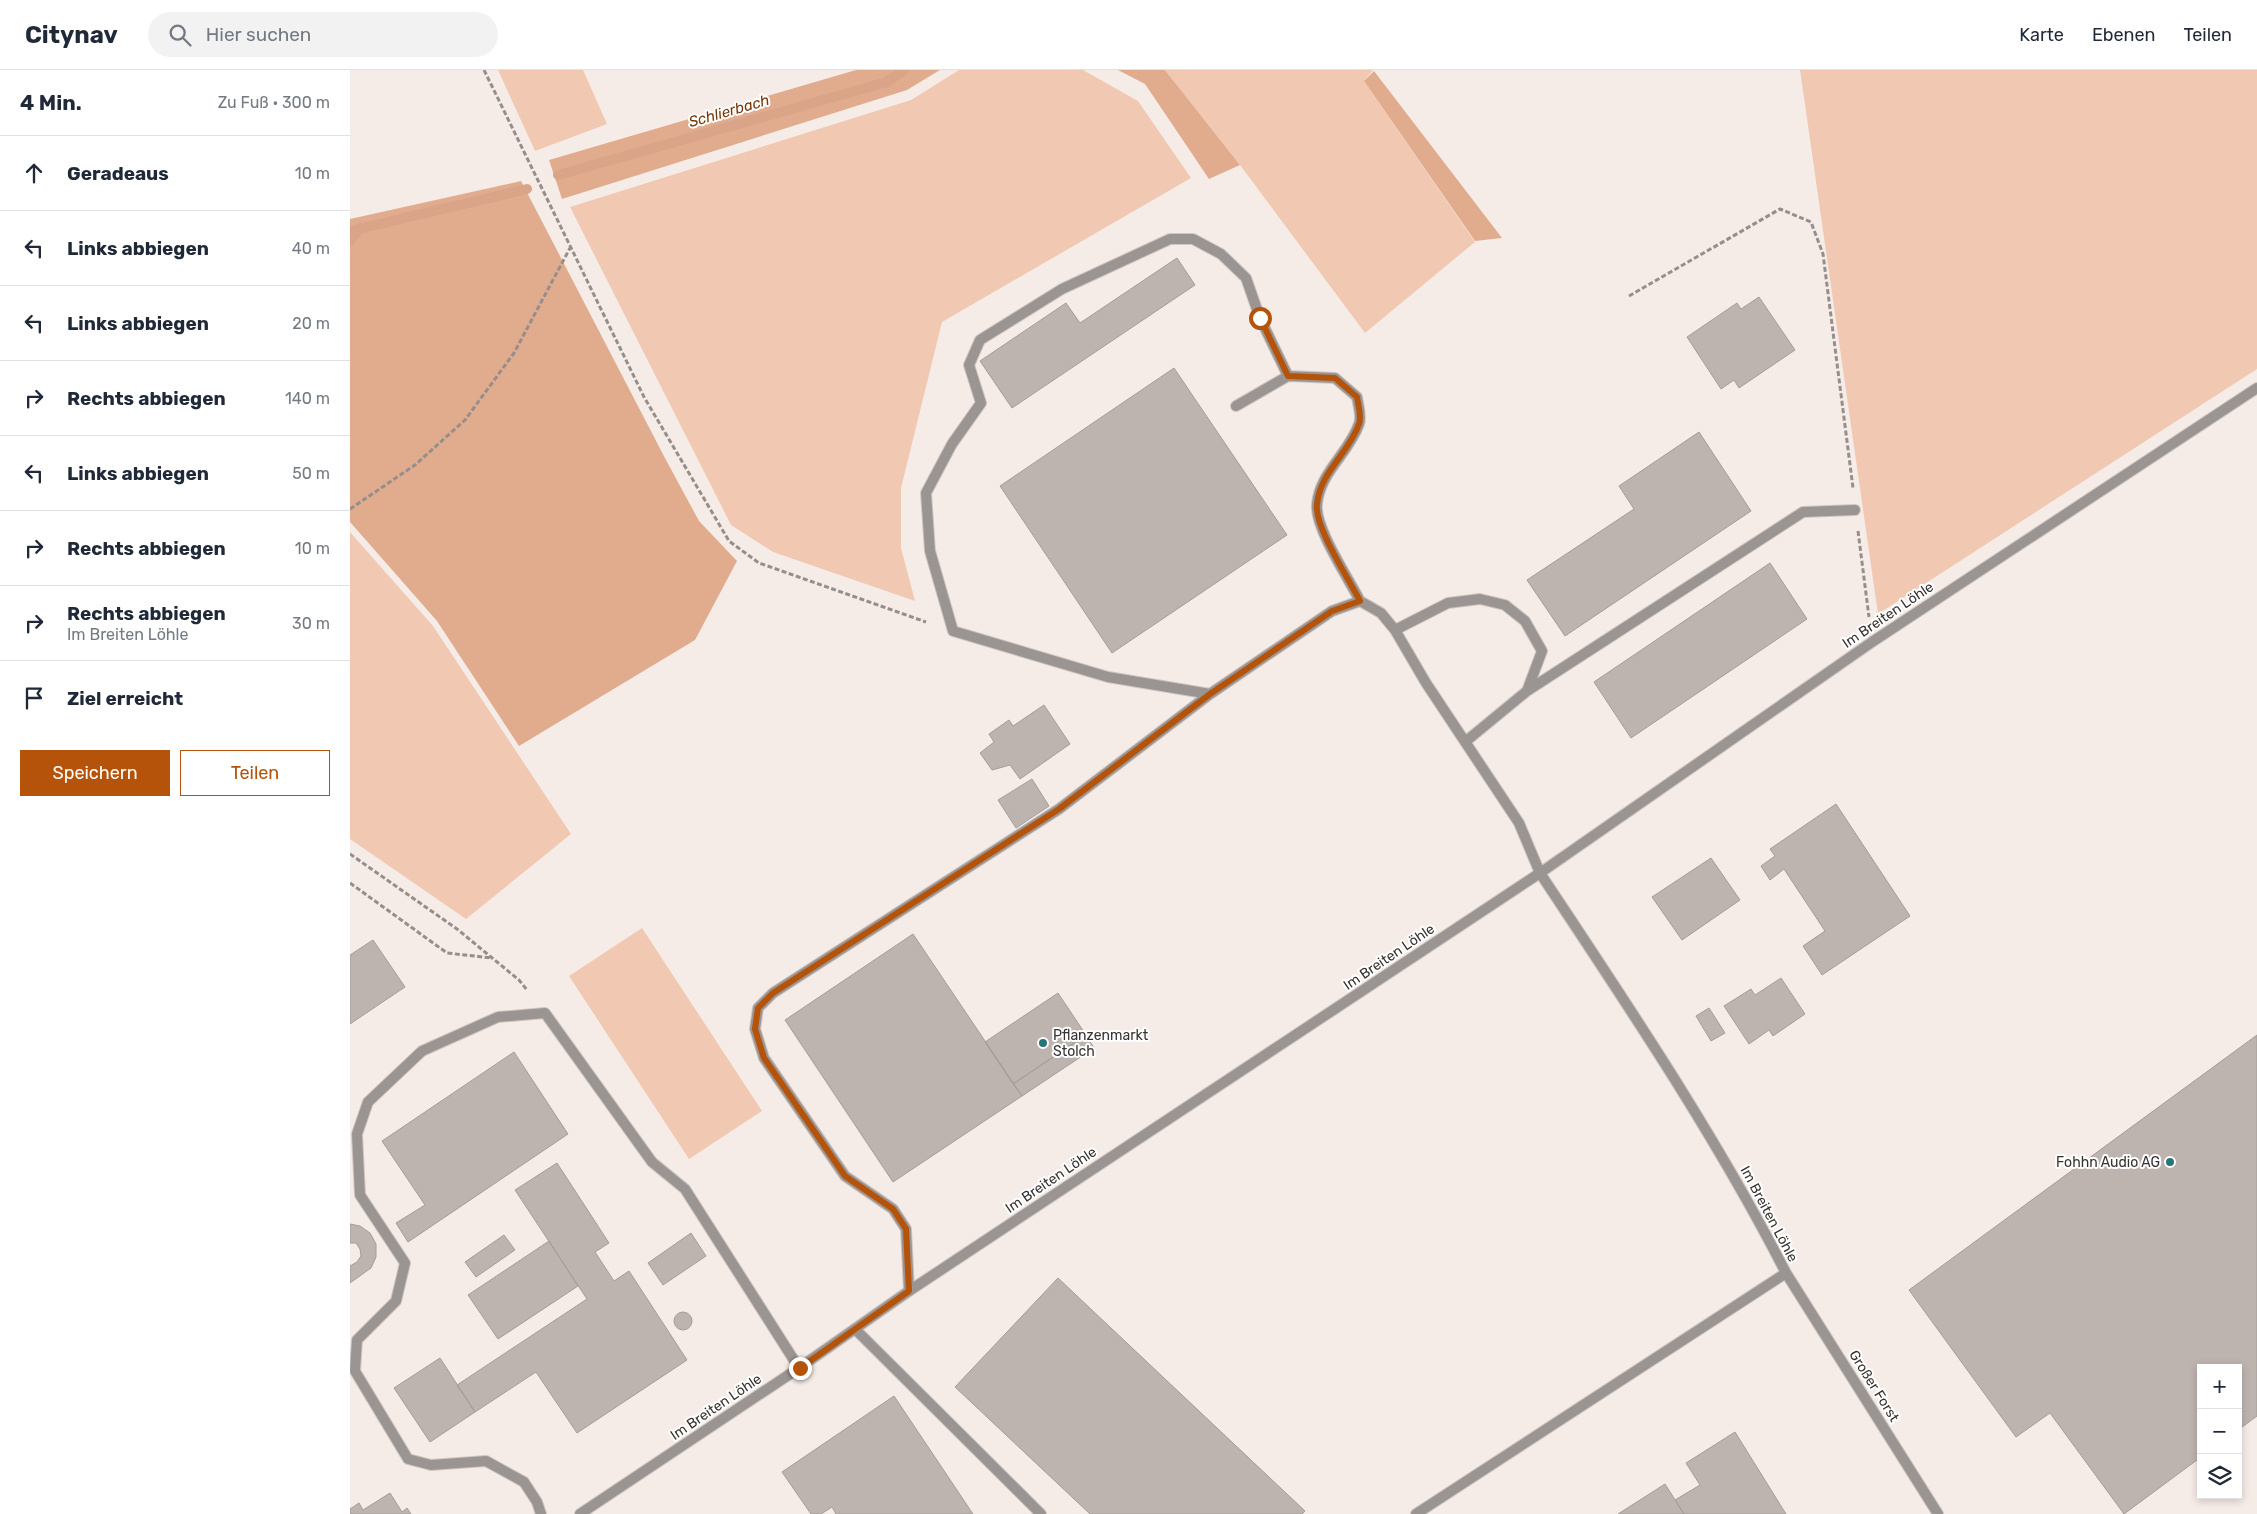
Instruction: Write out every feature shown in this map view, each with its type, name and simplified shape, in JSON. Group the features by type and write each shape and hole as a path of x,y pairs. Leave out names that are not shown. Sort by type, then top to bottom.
{"street":[{"path":"1210,694 1108,677 953,632 930,551 926,493 952,444 981,404 969,365 980,340 1062,289 1170,239 1193,239 1222,254 1246,278 1260,318 1288,376"},
{"path":"1236,406 1288,376 1335,378 1357,397 1360,422 1344,451 1326,476 1317,505 1320,526 1360,601 1381,613 1395,630 1426,683 1519,823 1540,873"},
{"name":"Im Breiten Löhle","path":"580,1514 800,1368 909,1291 1540,873 1872,642 2257,388"},
{"path":"1465,742 1527,692 1803,512 1855,510"},
{"path":"1395,630 1448,603 1480,599 1505,605 1525,621 1542,651 1527,692"},
{"path":"909,1291 906,1229 893,1209 845,1176 764,1058 755,1029 758,1008 773,993 1059,809 1210,694 1332,611 1360,601"},
{"name":"Im Breiten Löhle","path":"1416,1514 1786,1273 1752,1206 1623,997 1540,873"},
{"path":"541,1514 537,1502 524,1482 486,1461 431,1465 408,1458 355,1372 357,1340 396,1301 405,1263 355,1197 357,1134 368,1102 422,1051 498,1017 545,1013 652,1162 685,1189 800,1368"},
{"name":"Großer Forst","path":"1786,1273 1938,1514"},
{"path":"855,1329 1041,1514"}],"path":[{"path":"484,70 644,397 729,541 759,563 953,632"},
{"path":"1630,296 1780,209 1812,222 1824,254 1872,642"},
{"path":"350,509 415,465 465,420 514,353 570,248"},
{"path":"350,854 457,929 519,980 545,1013"},
{"path":"350,883 447,953 492,958"}],"shaded area":[{"path":"498,70 583,70 607,124 535,151"},
{"path":"856,70 940,70 907,90 562,199 549,160"},
{"path":"959,70 1083,70 1138,101 1191,178 942,322 901,488 901,548 915,601 773,552 731,525 570,207 911,100"},
{"path":"1118,70 1165,70 1240,165 1209,179 1145,84"},
{"path":"1165,70 1373,70 1364,81 1475,242 1365,333 1240,165"},
{"path":"1800,70 2257,70 2257,369 1878,614"},
{"path":"1374,71 1502,238 1475,241 1364,81"},
{"path":"521,181 699,521 737,561 695,640 519,746 437,621 350,522 350,219"},
{"path":"350,532 433,626 571,834 466,919 350,839"},
{"path":"642,928 762,1111 689,1159 569,976"}],"building":[{"path":"1177,258 1195,285 1012,408 980,361 1066,303 1080,323"},
{"path":"1759,297 1795,350 1739,388 1734,380 1721,389 1687,337 1737,303 1741,309"},
{"path":"1174,368 1287,535 1112,653 1000,486"},
{"path":"1699,432 1751,511 1565,636 1527,580 1634,509 1619,486"},
{"path":"1770,563 1807,619 1631,738 1594,682"},
{"path":"1044,705 1070,744 1020,779 1010,765 992,770 980,753 994,742 989,734 1009,720 1013,726"},
{"path":"1032,779 1049,806 1016,828 998,800"},
{"path":"1836,804 1910,916 1822,975 1803,946 1825,931 1784,869 1770,880 1761,866 1775,856 1770,849"},
{"path":"1711,858 1740,900 1682,940 1652,897"},
{"path":"913,934 1022,1096 893,1182 785,1020"},
{"path":"373,940 405,987 350,1024 350,955"},
{"path":"1781,978 1805,1014 1773,1036 1769,1030 1749,1044 1724,1006 1751,989 1755,995"},
{"path":"1058,993 1086,1035 1013,1084 985,1042"},
{"path":"1709,1008 1725,1033 1711,1041 1696,1016"},
{"path":"1086,1035 1094,1048 1022,1096 1013,1084"},
{"name":"Fohhn Audio AG","path":"2257,1035 2257,1416 2242,1427 2242,1364 2197,1364 2197,1460 2124,1514 2050,1413 2016,1437 1909,1290"},
{"path":"514,1052 568,1134 408,1242 396,1223 425,1205 382,1141"},
{"path":"557,1163 609,1243 595,1252 614,1281 629,1271 687,1360 577,1433 536,1372 475,1412 457,1385 587,1299 515,1190"},
{"path":"350,1224 360,1226 370,1233 376,1244 376,1257 371,1268 350,1283 350,1266 357,1262 361,1256 360,1249 356,1243 350,1243"},
{"path":"691,1233 706,1256 663,1285 648,1263"},
{"path":"504,1235 515,1250 476,1277 465,1262"},
{"path":"549,1241 578,1286 498,1339 468,1295"},
{"path":"1058,1278 1305,1511 1302,1514 1090,1514 955,1387"},
{"path":"683,1312 689,1315 692,1321 689,1327 683,1330 677,1327 674,1321 677,1315"},
{"path":"440,1358 475,1412 430,1442 394,1388"},
{"path":"894,1396 973,1514 836,1514 832,1507 821,1514 811,1514 782,1472"},
{"path":"1735,1432 1786,1514 1684,1514 1675,1500 1700,1485 1686,1463"},
{"path":"1665,1484 1684,1514 1618,1514"},
{"path":"390,1493 402,1512 407,1508 411,1514 350,1514 350,1509 359,1503 363,1510"}],"waterway":[{"name":"Schlierbach","path":"558,175 887,82 904,70"},
{"name":"Schlierbach","path":"350,231 527,189"},
{"path":"350,241 360,228"}],"place":[{"name":"Pflanzenmarkt Stolch","path":"1043,1043"},
{"name":"Fohhn Audio AG","path":"2170,1162"}],"route":[{"path":"800,1368 909,1291 906,1229 893,1209 845,1176 764,1058 755,1029 758,1008 773,993 1059,809 1210,694 1332,611 1360,601 1320,526 1317,505 1326,476 1344,451 1360,422 1357,397 1335,378 1288,376 1260,318"}]}
